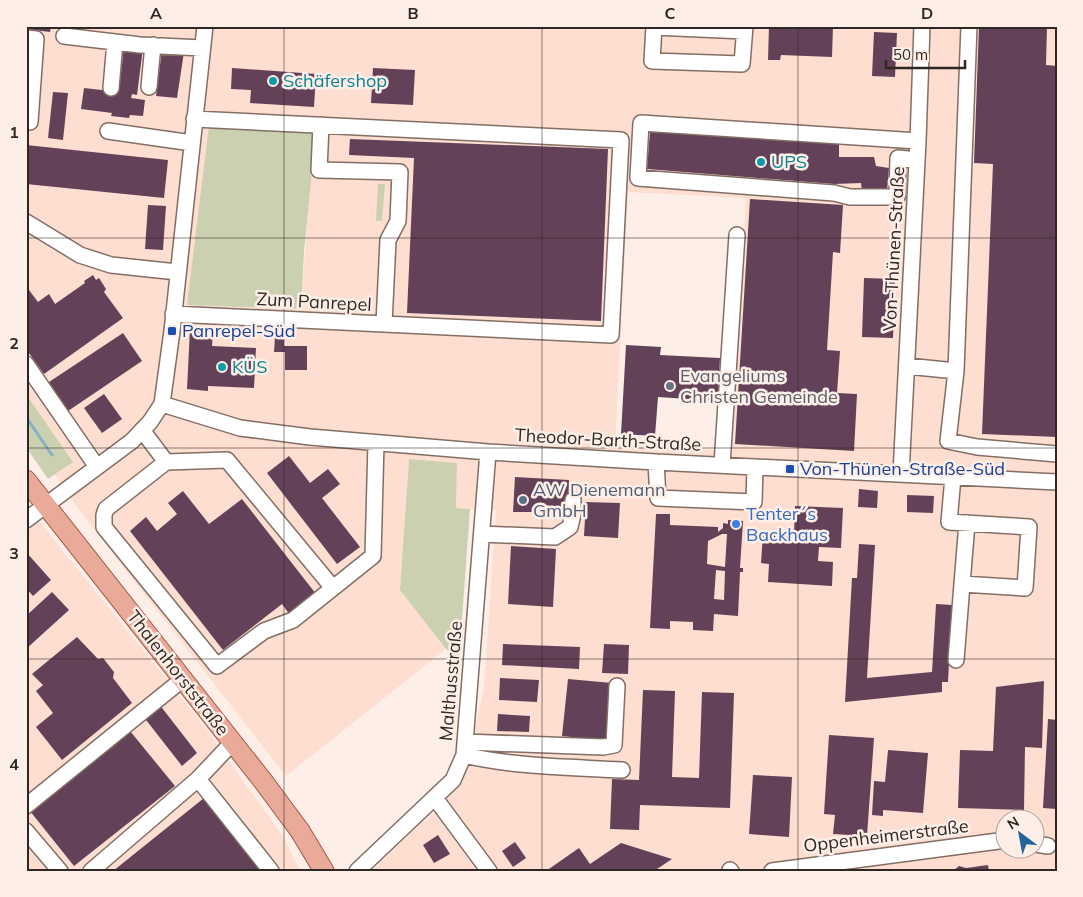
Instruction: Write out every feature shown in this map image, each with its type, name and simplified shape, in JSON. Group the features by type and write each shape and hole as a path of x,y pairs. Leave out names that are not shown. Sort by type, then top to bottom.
{"main road":[{"name":"Thalenhorststraße","path":"26,480 233,742 300,831 324,871"}],"street":[{"path":"26,520 132,441 150,422 162,404 204,26"},
{"name":"Von-Thünen-Straße","path":"901,474 922,26"},
{"path":"969,26 956,371 948,441 977,447 1057,454"},
{"path":"654,27 744,29 742,64 652,61 654,27"},
{"path":"64,36 115,42 202,48"},
{"path":"26,38 36,39 30,122 26,122"},
{"path":"111,88 115,42"},
{"path":"149,87 153,45"},
{"path":"194,119 621,140 611,335 384,324"},
{"path":"917,160 898,158 897,197 850,197 834,193 638,178 640,123 918,141"},
{"name":"Zum Panrepel","path":"173,314 384,324 388,240 398,221 400,172 319,170 321,125"},
{"path":"108,131 192,143"},
{"path":"26,222 80,255 111,265 177,272"},
{"path":"722,465 737,235"},
{"path":"26,364 97,467"},
{"path":"907,366 956,371"},
{"name":"Theodor-Barth-Straße","path":"162,404 310,437 376,443 656,462 1057,482"},
{"path":"142,430 166,462"},
{"path":"333,588 227,460 166,462 106,509 104,515 104,527 217,666 264,631 293,620 333,588 373,556 376,443"},
{"name":"Malthusstraße","path":"357,871 453,780 465,748 488,452"},
{"path":"656,462 658,498 754,502 755,467"},
{"path":"953,477 949,522 1029,527 1025,588 962,584"},
{"path":"482,534 556,537 570,527 573,514 573,500"},
{"path":"956,660 967,523"},
{"path":"26,806 183,679"},
{"path":"465,748 603,747 614,745 617,686"},
{"path":"91,871 198,780 233,742"},
{"path":"465,748 484,760 622,770"},
{"path":"198,780 271,871"},
{"path":"435,798 489,871"},
{"path":"26,830 60,871"},
{"name":"Oppenheimerstraße","path":"772,871 996,841"}],"shaded area":[{"path":"26,26 1057,26 1057,871 372,871 418,826 445,804 441,798 471,749 484,688 496,510 456,508 457,463 409,459 400,590 446,649 286,776 79,510 55,474 73,462 26,394","holes":["312,171 301,309 187,305","628,192 746,198 732,451 615,445"]},
{"path":"26,505 208,731 284,838 300,871 26,871"}],"green space":[{"path":"209,126 312,132 312,171 304,251 301,309 187,305"},
{"path":"378,184 385,184 382,221 376,221"},
{"path":"26,394 73,462 48,479 26,447"},
{"path":"409,459 457,463 456,508 470,509 459,660 446,649 400,590"}],"building":[{"path":"26,26 51,26 50,32 26,29"},
{"path":"769,26 833,26 832,57 781,55 780,60 768,60"},
{"path":"979,26 1047,26 1046,65 1057,66 1057,437 982,434 993,164 974,163"},
{"path":"874,32 897,33 895,77 872,76"},
{"path":"124,46 143,48 137,95 132,94 131,98 145,100 143,116 130,115 129,118 111,116 112,113 81,109 84,88 119,92"},
{"path":"162,50 184,52 177,98 156,96"},
{"name":"Schäfershop","path":"232,68 316,74 314,107 250,103 251,90 231,89"},
{"path":"373,68 415,70 413,105 371,103"},
{"path":"53,92 68,93 63,140 48,138"},
{"name":"UPS","path":"650,132 839,143 839,157 874,157 876,166 889,168 887,191 862,192 861,183 834,184 647,169"},
{"path":"350,139 608,149 601,321 407,313 414,158 349,155"},
{"path":"26,145 168,160 164,198 26,184"},
{"path":"750,199 843,205 840,253 833,252 827,350 840,351 837,393 857,394 854,451 735,444"},
{"path":"148,205 166,206 163,250 145,249"},
{"path":"93,275 96,280 99,278 106,289 104,292 123,318 44,374 26,349 26,286 38,302 49,294 55,304 85,283 84,281"},
{"path":"864,278 895,279 893,338 862,337"},
{"name":"KÜS","path":"190,329 213,331 212,346 256,348 254,388 208,386 208,391 187,389"},
{"path":"123,333 142,361 68,411 49,382"},
{"path":"275,337 284,338 284,346 307,346 307,370 285,370 285,352 274,352"},
{"path":"626,345 661,347 660,355 720,358 718,401 658,397 655,436 621,434"},
{"path":"104,394 122,419 102,433 84,408"},
{"path":"289,456 310,483 328,469 340,484 322,498 360,547 337,564 267,473"},
{"path":"515,477 569,480 568,508 534,507 534,512 513,512"},
{"path":"859,489 878,491 877,508 858,507"},
{"path":"183,491 209,524 242,499 316,594 290,615 282,604 223,650 130,531 146,517 157,531 177,514 168,503"},
{"path":"907,495 934,496 933,513 907,512"},
{"path":"586,502 620,503 618,538 584,536"},
{"path":"795,506 843,508 841,548 819,547 818,561 833,562 832,586 768,582 769,564 761,563 763,533 794,534"},
{"path":"656,514 670,514 670,525 718,527 718,532 723,528 723,523 728,524 728,520 743,521 740,568 743,568 743,572 740,572 738,616 714,614 713,631 693,630 693,622 670,621 670,629 650,628","holes":["722,534 727,534 725,567 707,564 708,541","716,570 725,571 724,600 714,599"]},
{"path":"859,544 875,545 867,678 932,672 936,604 952,605 948,682 942,682 942,692 845,702 852,578 857,578"},
{"path":"511,546 556,549 553,607 508,604"},
{"path":"26,552 51,580 33,596 26,588"},
{"path":"52,592 69,610 26,649 26,616"},
{"path":"77,637 98,659 103,658 114,672 113,678 132,703 62,760 36,727 53,713 36,691 43,685 32,674"},
{"path":"503,644 580,647 579,669 502,665"},
{"path":"604,644 629,645 628,674 602,673"},
{"path":"500,678 539,680 537,702 499,700"},
{"path":"568,679 612,683 606,741 562,736"},
{"path":"1044,681 1042,748 1025,747 1024,810 958,808 960,750 993,751 996,687"},
{"path":"643,690 675,691 672,777 699,778 702,692 734,693 730,808 640,805 639,830 610,829 612,779 639,780"},
{"path":"159,704 197,753 182,766 143,716"},
{"path":"498,714 530,716 529,732 497,731"},
{"path":"1048,719 1057,720 1057,809 1043,808"},
{"path":"130,731 175,786 74,866 30,811"},
{"path":"829,735 874,738 867,836 833,834 835,815 824,814"},
{"path":"888,750 928,753 923,813 883,810 883,816 872,815 874,781 885,782"},
{"path":"753,775 792,777 789,837 749,834"},
{"path":"204,798 262,871 113,871"},
{"path":"438,835 450,854 434,863 423,845"},
{"path":"515,842 526,858 513,867 502,851"},
{"path":"621,843 672,859 654,871 546,871 579,848 590,864"},
{"path":"988,865 989,871 953,871 959,866 966,868"}],"waterway":[{"path":"26,417 52,455"}],"place":[{"name":"Schäfershop","path":"273,81"},
{"name":"UPS","path":"761,162"},
{"name":"Panrepel-Süd","path":"172,331"},
{"name":"KÜS","path":"222,367"},
{"name":"Evangeliums Christen Gemeinde","path":"670,386"},
{"name":"Von-Thünen-Straße-Süd","path":"790,469"},
{"name":"AW Dienemann GmbH","path":"523,500"},
{"name":"Tenter´s Backhaus","path":"736,524"}]}
